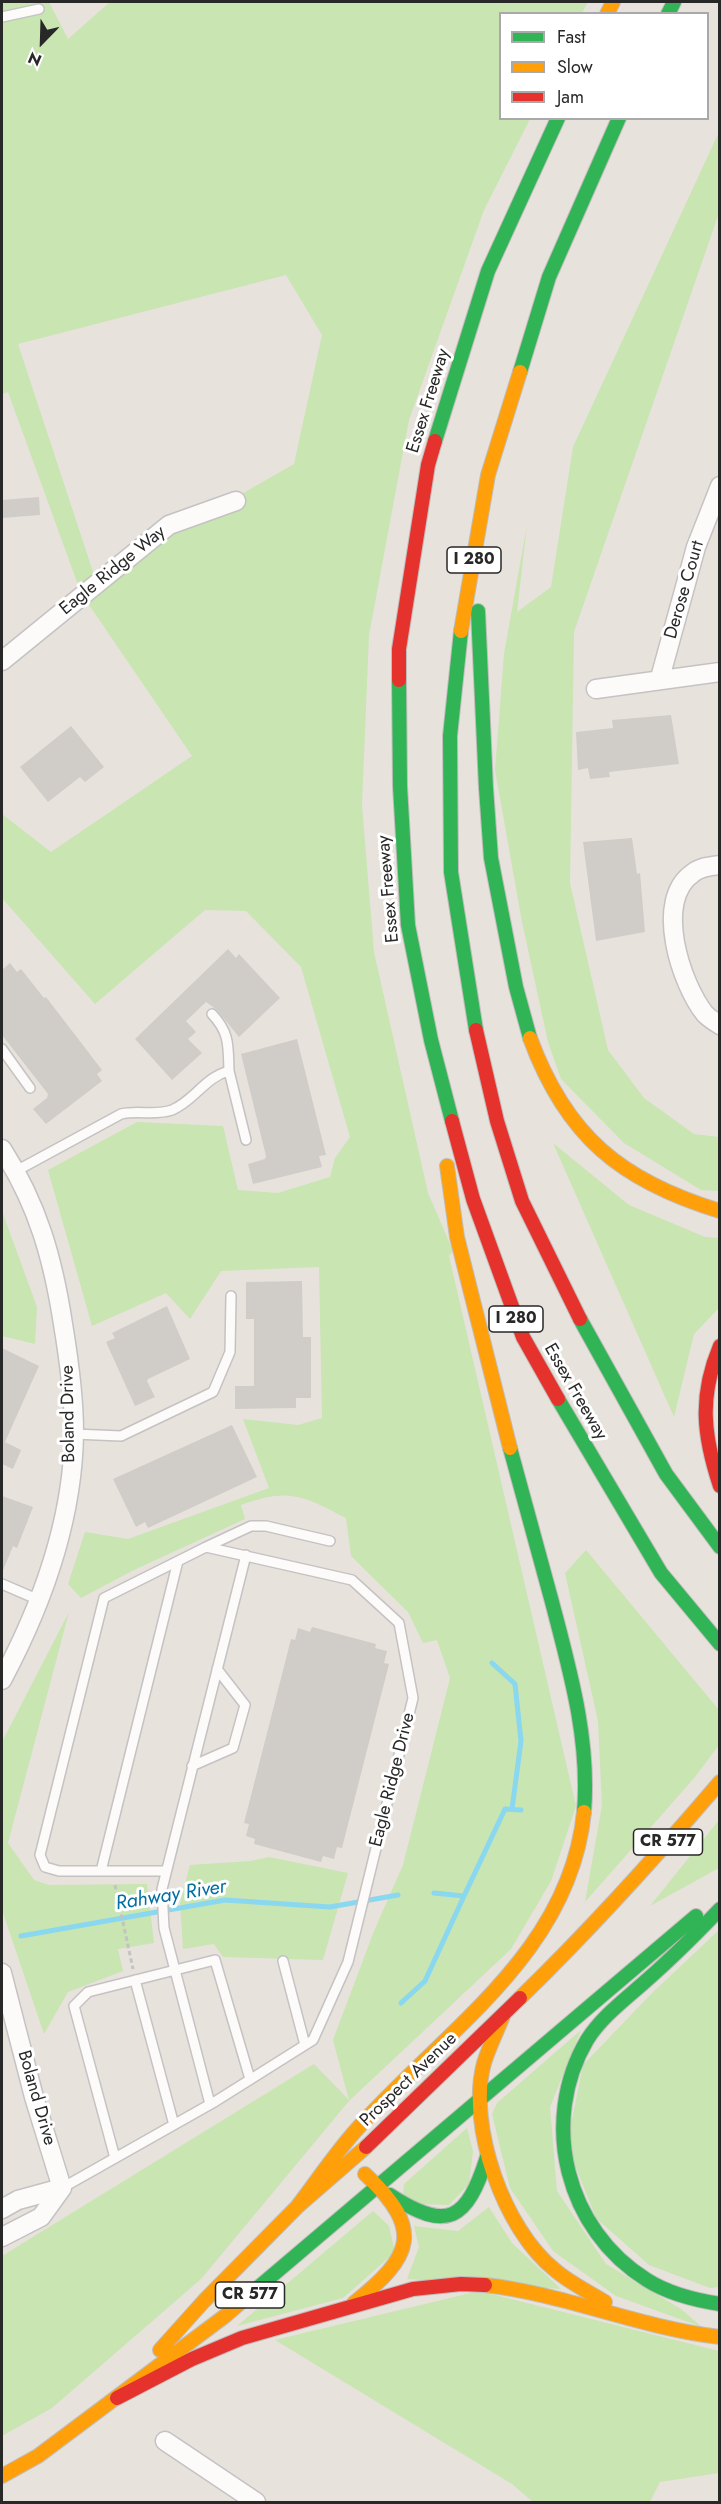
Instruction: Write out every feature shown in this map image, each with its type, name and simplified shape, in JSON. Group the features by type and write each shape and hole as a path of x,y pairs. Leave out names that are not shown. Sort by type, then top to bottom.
{"main road":[{"name":"Essex Freeway","path":"557,120 488,271 428,465 399,649 400,786 408,925 431,1040 473,1199 523,1337 585,1447 661,1573 720,1644"},
{"name":"Essex Freeway","path":"618,120 549,277 488,475 459,644 450,736 451,872 474,1023 496,1122 522,1201 591,1344 666,1474 720,1547"},
{"path":"475,556 490,849 519,1006 540,1064 559,1100 578,1127 602,1152 628,1173 659,1190 720,1211"},
{"path":"297,2207 358,2128 509,1976 535,1943 564,1890 576,1855 584,1816 586,1778 582,1733 570,1669 495,1393 457,1237 431,1040"},
{"path":"720,1346 705,1390 704,1416 712,1464 720,1486"},
{"name":"Prospect Avenue","path":"117,2398 204,2301 297,2207 351,2162 574,1946 640,1875 720,1782"},
{"name":"Prospect Avenue","path":"2,2476 38,2456 225,2316 377,2185 482,2100 635,1966 720,1897"},
{"path":"720,1909 692,1940 611,2011 589,2038 573,2066 564,2096 562,2155 569,2184 598,2237 618,2259 639,2276 691,2300 720,2304"},
{"path":"503,2016 484,2064 482,2100 487,2157 499,2192 526,2239 554,2270 594,2296 650,2325"},
{"path":"351,2162 409,2209 426,2217 443,2218 457,2214 470,2201 481,2179 487,2157"},
{"path":"354,2303 395,2266 406,2238 403,2220 377,2185"},
{"path":"117,2398 219,2346 354,2303 441,2284 471,2283 513,2288 650,2325 720,2337"}],"street":[{"name":"Eagle Ridge Way","path":"2,661 169,525 236,501"},
{"name":"Derose Court","path":"660,678 696,548 718,501"},
{"path":"596,689 660,678 720,672"},
{"path":"720,865 694,872 684,880 676,896 673,913 675,947 691,993 706,1016 720,1025"},
{"name":"Boland Drive","path":"2,1149 16,1171 33,1207 55,1272 71,1377 74,1434 69,1487 61,1526 39,1600 26,1634 2,1680"},
{"name":"Boland Drive","path":"2,1973 34,2097 62,2188"},
{"path":"2,2209 18,2200 62,2188"},
{"path":"2,2237 41,2217 62,2188"},
{"path":"165,2441 256,2502"}],"lane":[{"path":"2,17 39,9"},
{"path":"212,1014 224,1027 228,1042 229,1071 246,1140"},
{"path":"2,1049 30,1088"},
{"path":"16,1171 121,1114 134,1111 161,1113 173,1109 187,1101 218,1074 229,1071"},
{"path":"74,1434 121,1436 213,1392 230,1352 231,1296"},
{"path":"166,1871 59,1871 45,1868 40,1855 104,1598 251,1526 266,1526 330,1541"},
{"name":"Eagle Ridge Drive","path":"62,2188 210,2104 313,2040 351,1952 413,1698 399,1623 352,1580 206,1547"},
{"path":"210,2104 174,1970 164,1922 163,1898 166,1871 246,1555"},
{"path":"101,1871 178,1561"},
{"path":"2,1584 39,1600"},
{"path":"192,1766 233,1748 245,1705 217,1669"},
{"path":"116,2158 74,2006 88,1992 215,1960 250,2079"},
{"path":"283,1961 305,2045"},
{"path":"135,1980 174,2125"}],"path":[{"path":"113,1871 135,1980"}],"green space":[{"path":"2,2 49,2 68,39 110,2 588,2 583,12 499,12 499,120 529,120 484,210 409,420 369,635 362,805 374,952 428,1193 453,1251 449,1256 576,1806 551,1881 511,1949 349,2101 201,2279 52,2408 2,2436 2,2256 314,2064 349,2100 333,2040 374,1931 403,1865 450,1678 437,1640 423,1643 408,1612 351,1556 346,1518 307,1499 295,1496 271,1496 241,1505 245,1519 134,1570 81,1598 68,1584 85,1532 128,1539 269,1488 243,1419 298,1425 322,1418 319,1267 221,1271 190,1319 166,1293 92,1326 48,1170 137,1122 223,1126 238,1190 278,1193 330,1177 335,1158 350,1137 301,967 246,911 205,910 95,1004 2,898 2,814 51,852 192,756 81,593 8,392 2,394","holes":["286,275 322,335 294,464 95,578 18,344"]},
{"path":"719,132 719,213 574,632 570,883 608,1050 644,1098 694,1134 719,1137 719,1191 701,1190 624,1143 561,1079 548,1042 522,922 495,770 504,654 527,525 517,612 551,587 573,447"},
{"path":"553,1143 629,1205 705,1237 719,1238 719,1308 694,1334 674,1417"},
{"path":"2,1211 37,1307 35,1344 2,1336"},
{"path":"586,1550 719,1710 719,1745 695,1777 585,1902 602,1805 598,1721 565,1573"},
{"path":"69,1612 8,1843 34,1880 49,1885 147,1884 154,1943 118,1949 123,1971 68,1992 44,2034 2,1910 2,1742"},
{"path":"719,1820 719,1868 650,1906"},
{"path":"269,1857 348,1873 323,1960 223,1957 214,1944 183,1949 180,1903 190,1865 251,1861"},
{"path":"719,1930 719,2287 710,2288 649,2265 596,2218 567,2145 583,2065 650,1995"},
{"path":"581,2030 550,2107 557,2191 606,2264 681,2309 702,2327 616,2296 553,2251 510,2188 492,2114 497,2103"},
{"path":"467,2128 473,2151 469,2184 449,2205 420,2204 403,2196 404,2184"},
{"path":"489,2207 512,2243 561,2289 407,2279 419,2247 414,2226 458,2231"},
{"path":"373,2211 389,2226 395,2252 343,2298 237,2326"},
{"path":"479,2291 719,2351 719,2473 660,2482 650,2502 533,2502 512,2484 275,2340"}],"building":[{"path":"39,497 40,515 2,518 2,500"},
{"path":"671,715 679,764 609,772 610,777 590,779 588,768 578,770 576,732 613,728 612,720"},
{"path":"71,726 104,767 85,782 80,777 48,802 20,767"},
{"path":"632,838 637,874 640,873 645,932 596,941 583,842"},
{"path":"228,949 236,958 239,954 280,998 239,1037 217,1010 206,1002 186,1021 196,1032 188,1039 202,1053 172,1080 135,1039"},
{"path":"10,963 17,972 21,969 44,998 46,997 102,1070 97,1074 102,1081 46,1124 33,1109 47,1098 48,1094 2,1035 2,970"},
{"path":"297,1039 326,1155 319,1156 322,1167 253,1184 248,1164 265,1159 266,1156 241,1054"},
{"path":"302,1281 303,1337 311,1337 311,1398 296,1398 296,1408 235,1409 235,1386 254,1386 254,1319 246,1319 246,1282"},
{"path":"167,1306 190,1359 148,1379 155,1397 135,1406 106,1342 115,1338 112,1333"},
{"path":"2,1348 39,1366 5,1442 21,1450 13,1469 2,1464"},
{"path":"232,1425 257,1477 148,1528 145,1522 136,1527 113,1479"},
{"path":"2,1496 33,1507 17,1548 13,1546 2,1573"},
{"path":"312,1627 376,1644 375,1648 387,1651 384,1663 389,1664 342,1848 337,1847 334,1859 323,1856 321,1862 254,1844 255,1839 246,1836 249,1824 244,1823 291,1639 295,1640 298,1628 310,1632"}],"waterway":[{"path":"492,1663 515,1684 521,1741 512,1809"},
{"name":"Rahway River","path":"434,1893 464,1896 505,1809 521,1810"},
{"name":"Rahway River","path":"21,1936 225,1900 330,1907 398,1895"},
{"path":"401,2003 425,1981 464,1896"}],"traffic: fast":[{"path":"669,12 674,2"},
{"path":"435,441 488,271 557,120"},
{"path":"520,372 549,277 618,120"},
{"path":"478,611 491,858 516,987 530,1038"},
{"path":"461,631 450,736 451,872 476,1030"},
{"path":"399,680 400,786 408,925 431,1040 452,1121"},
{"path":"580,1319 666,1474 720,1547"},
{"path":"558,1399 661,1573 720,1644"},
{"path":"510,1448 572,1680 584,1759 584,1812"},
{"path":"720,1909 667,1962 607,2015 593,2031 572,2072 565,2105 564,2139 569,2172 580,2204 597,2233 619,2259 647,2280 664,2289 720,2304"},
{"path":"254,2291 696,1916"},
{"path":"390,2195 427,2214 441,2216 453,2214 463,2207 472,2195 487,2157"}],"traffic: slow":[{"path":"608,12 613,2"},
{"path":"461,631 488,475 520,372"},
{"path":"530,1038 544,1072 561,1102 580,1128 601,1150 626,1169 654,1185 720,1211"},
{"path":"447,1166 457,1237 510,1448"},
{"path":"520,1998 623,1892 720,1782"},
{"path":"297,2207 358,2128 464,2022 529,1948 555,1907 574,1862 584,1812"},
{"path":"503,2016 484,2063 480,2088 481,2116 494,2175 520,2230 537,2252 561,2275 605,2302"},
{"path":"160,2350 204,2301 297,2207 366,2147"},
{"path":"354,2303 389,2271 399,2257 404,2242 403,2227 397,2211 365,2174"},
{"path":"485,2285 515,2289 690,2333 720,2337"},
{"path":"2,2476 38,2456 225,2316 254,2291"}],"traffic: jam":[{"path":"399,680 399,649 428,465 435,441"},
{"path":"476,1030 497,1121 522,1201 580,1319"},
{"path":"452,1121 473,1199 523,1337 558,1399"},
{"path":"720,1346 713,1364 706,1399 707,1432 720,1486"},
{"path":"366,2147 520,1998"},
{"path":"117,2398 192,2359 242,2338 413,2289 461,2284 485,2285"}]}
